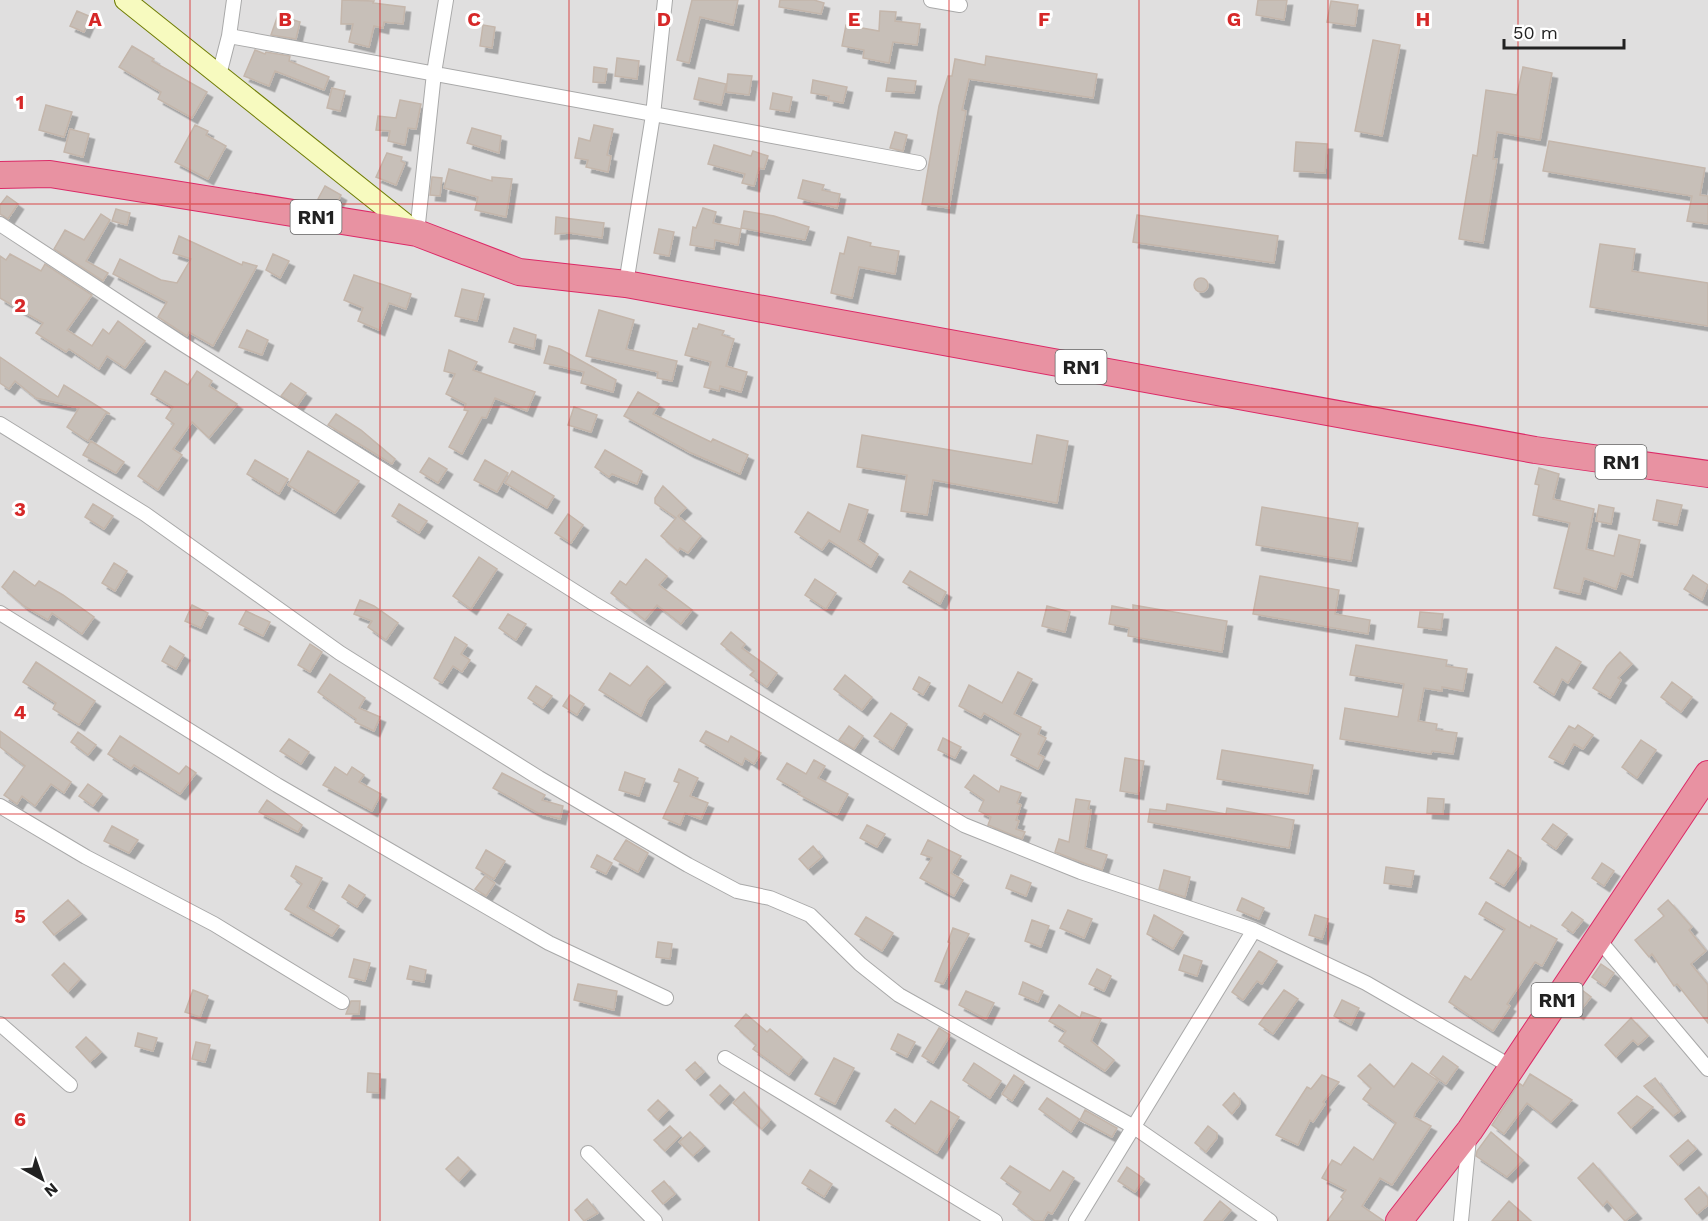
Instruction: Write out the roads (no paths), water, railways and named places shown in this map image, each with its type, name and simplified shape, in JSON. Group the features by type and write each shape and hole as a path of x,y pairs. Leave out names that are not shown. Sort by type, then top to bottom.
{"highway":[{"name":"RN1","path":"0,175 50,174 417,233 519,272 627,284 1535,450 1708,474"},
{"name":"RN1","path":"1399,1221 1470,1130 1510,1065 1599,940 1708,774"}],"street":[{"path":"125,0 417,233"},
{"path":"219,75 229,36 234,0"},
{"path":"417,233 434,73 446,0"},
{"path":"627,284 653,115 664,0"},
{"path":"932,0 960,5"},
{"path":"229,36 919,162"},
{"path":"0,224 181,343 593,603 964,825 1081,872 1254,930 1366,983 1510,1065"},
{"path":"0,424 145,514 340,653 539,778 737,891 770,898 810,915 860,964 899,994 1134,1127 1270,1221"},
{"path":"0,614 277,785 549,943 666,998"},
{"path":"0,806 86,857 214,924 342,1002"},
{"path":"1076,1221 1254,930"},
{"path":"1599,940 1708,1069"},
{"path":"0,1024 70,1085"},
{"path":"725,1058 995,1221"},
{"path":"1461,1221 1470,1130"},
{"path":"588,1153 655,1221"}]}
